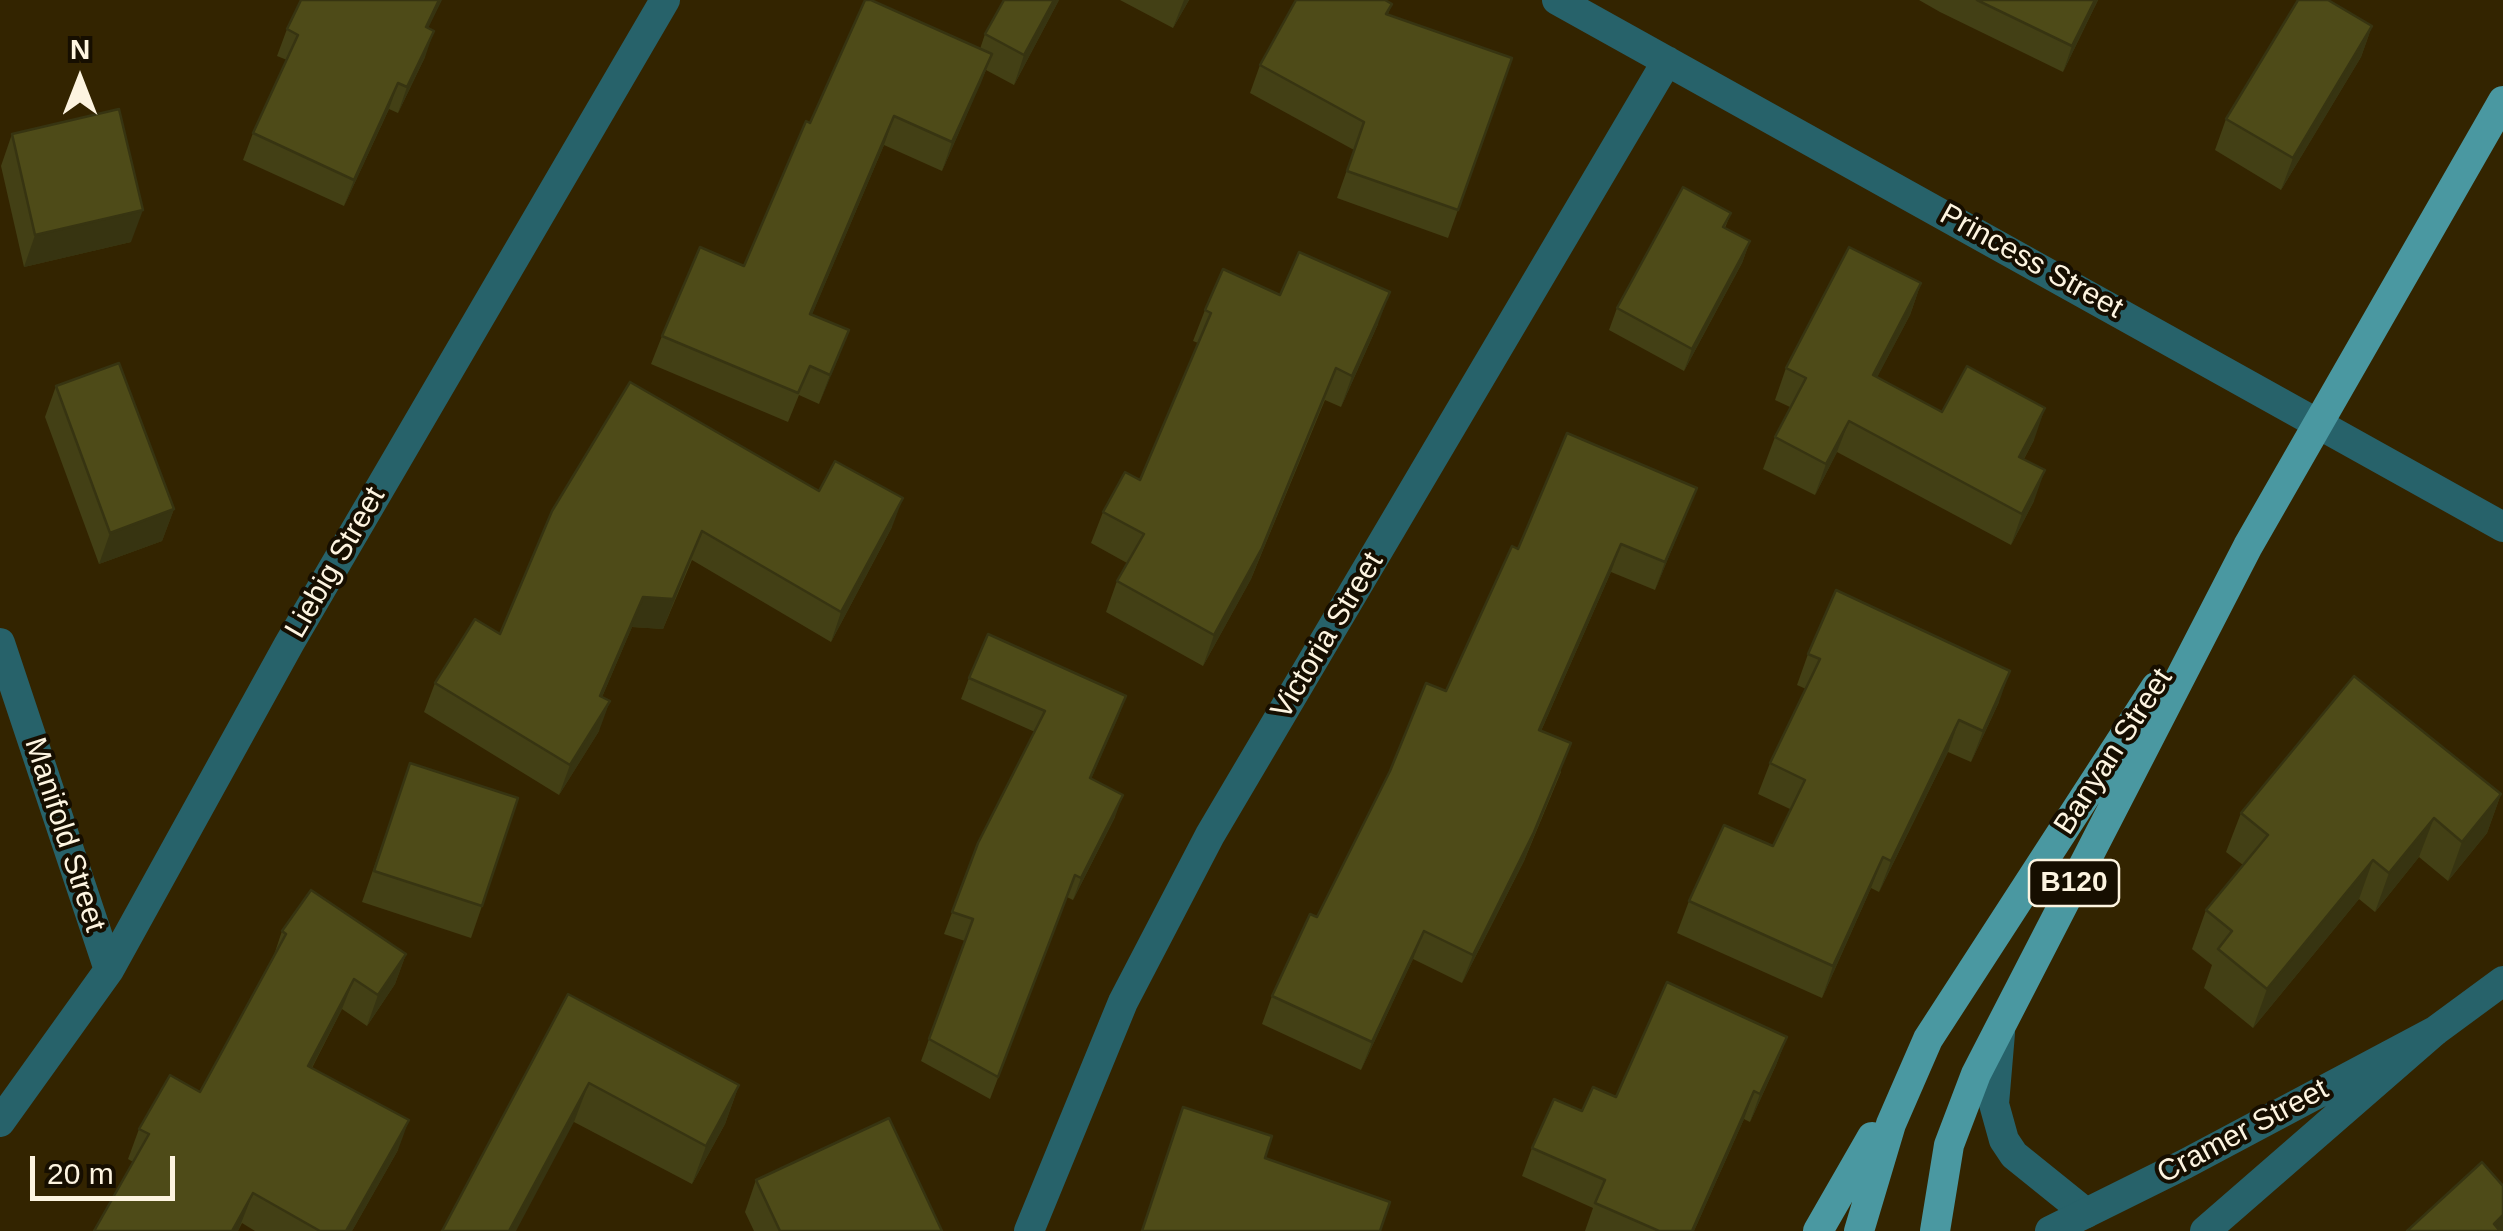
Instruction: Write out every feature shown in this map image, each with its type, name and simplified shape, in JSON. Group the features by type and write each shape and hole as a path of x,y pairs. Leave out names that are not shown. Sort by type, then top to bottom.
{"main road":[{"name":"Banyan Street","path":"1859,1231 1884,1142 1928,1040 2248,546 2503,101"},
{"name":"Banyan Street","path":"1935,1231 1941,1180 1960,1110 2000,1025 2248,546"},
{"name":"B120","path":"1818,1231 1928,1040"}],"street":[{"name":"Liebig Street","path":"0,1122 109,970 288,644 666,0"},
{"name":"Princess Street","path":"1557,0 2321,422 2503,527"},
{"name":"Victoria Street","path":"1029,1231 1123,1002 1210,835 1667,61"},
{"name":"Manifold Street","path":"0,643 109,970"},
{"name":"Cramer Street","path":"2205,1231 2435,1030 2503,982"},
{"path":"2000,1025 1994,1104 2004,1140 2026,1166 2086,1213"},
{"name":"Cramer Street","path":"2050,1231 2435,1030"}],"building":[{"path":"301,0 439,0 426,27 434,31 407,87 398,83 354,180 253,133 298,35 287,29"},
{"path":"865,0 992,54 952,142 894,116 810,314 849,330 830,375 810,366 798,393 662,336 700,247 744,266 806,121 810,123"},
{"path":"1004,0 1054,0 1024,55 985,34"},
{"path":"1296,0 1385,0 1392,4 1386,14 1512,58 1458,210 1347,171 1364,122 1260,65"},
{"path":"1977,0 2095,0 2072,46"},
{"path":"2298,0 2328,0 2372,26 2293,158 2226,119"},
{"path":"119,109 143,210 35,235 12,134"},
{"path":"1683,187 1731,213 1723,227 1750,241 1692,349 1617,308"},
{"path":"1849,247 1921,283 1873,375 1942,412 1967,366 2045,408 2019,457 2045,470 2022,514 1849,421 1826,464 1775,437 1806,378 1786,368"},
{"path":"1299,252 1390,292 1352,376 1336,368 1262,548 1214,635 1117,581 1144,534 1103,512 1125,472 1140,480 1211,313 1205,310 1223,269 1280,295"},
{"path":"119,363 174,509 110,533 56,386"},
{"path":"630,382 819,491 835,461 903,498 841,612 702,531 673,599 643,597 600,696 610,701 570,765 435,683 475,619 500,634 552,511"},
{"path":"1567,433 1697,488 1665,562 1621,544 1539,730 1571,743 1534,832 1473,955 1424,931 1372,1042 1272,996 1310,914 1317,917 1390,771 1426,683 1446,691 1512,546 1518,549"},
{"path":"1836,590 2010,671 1983,731 1959,720 1891,861 1883,857 1833,966 1689,901 1724,825 1773,846 1805,780 1770,763 1820,659 1808,654"},
{"path":"988,634 1126,696 1090,778 1123,795 1081,878 1075,875 998,1077 929,1039 973,919 952,912 978,843 1045,711 969,678"},
{"path":"2354,676 2501,794 2462,842 2434,818 2389,873 2373,860 2267,989 2218,949 2232,931 2206,910 2268,835 2241,813"},
{"path":"410,763 518,798 482,906 374,871"},
{"path":"311,890 406,954 378,995 354,979 308,1066 409,1120 346,1231 320,1231 253,1193 232,1231 94,1231 149,1134 139,1129 170,1075 200,1092 286,934 282,931"},
{"path":"1667,982 1787,1037 1760,1094 1754,1091 1692,1231 1659,1231 1595,1203 1605,1180 1532,1148 1554,1099 1582,1111 1593,1087 1616,1097"},
{"path":"568,994 739,1085 706,1146 589,1083 509,1231 442,1231"},
{"path":"1183,1107 1272,1136 1265,1158 1390,1202 1380,1231 1142,1231"},
{"path":"889,1118 942,1231 780,1231 756,1180"},
{"path":"2482,1162 2503,1186 2503,1215 2494,1224 2500,1231 2407,1231"}]}
